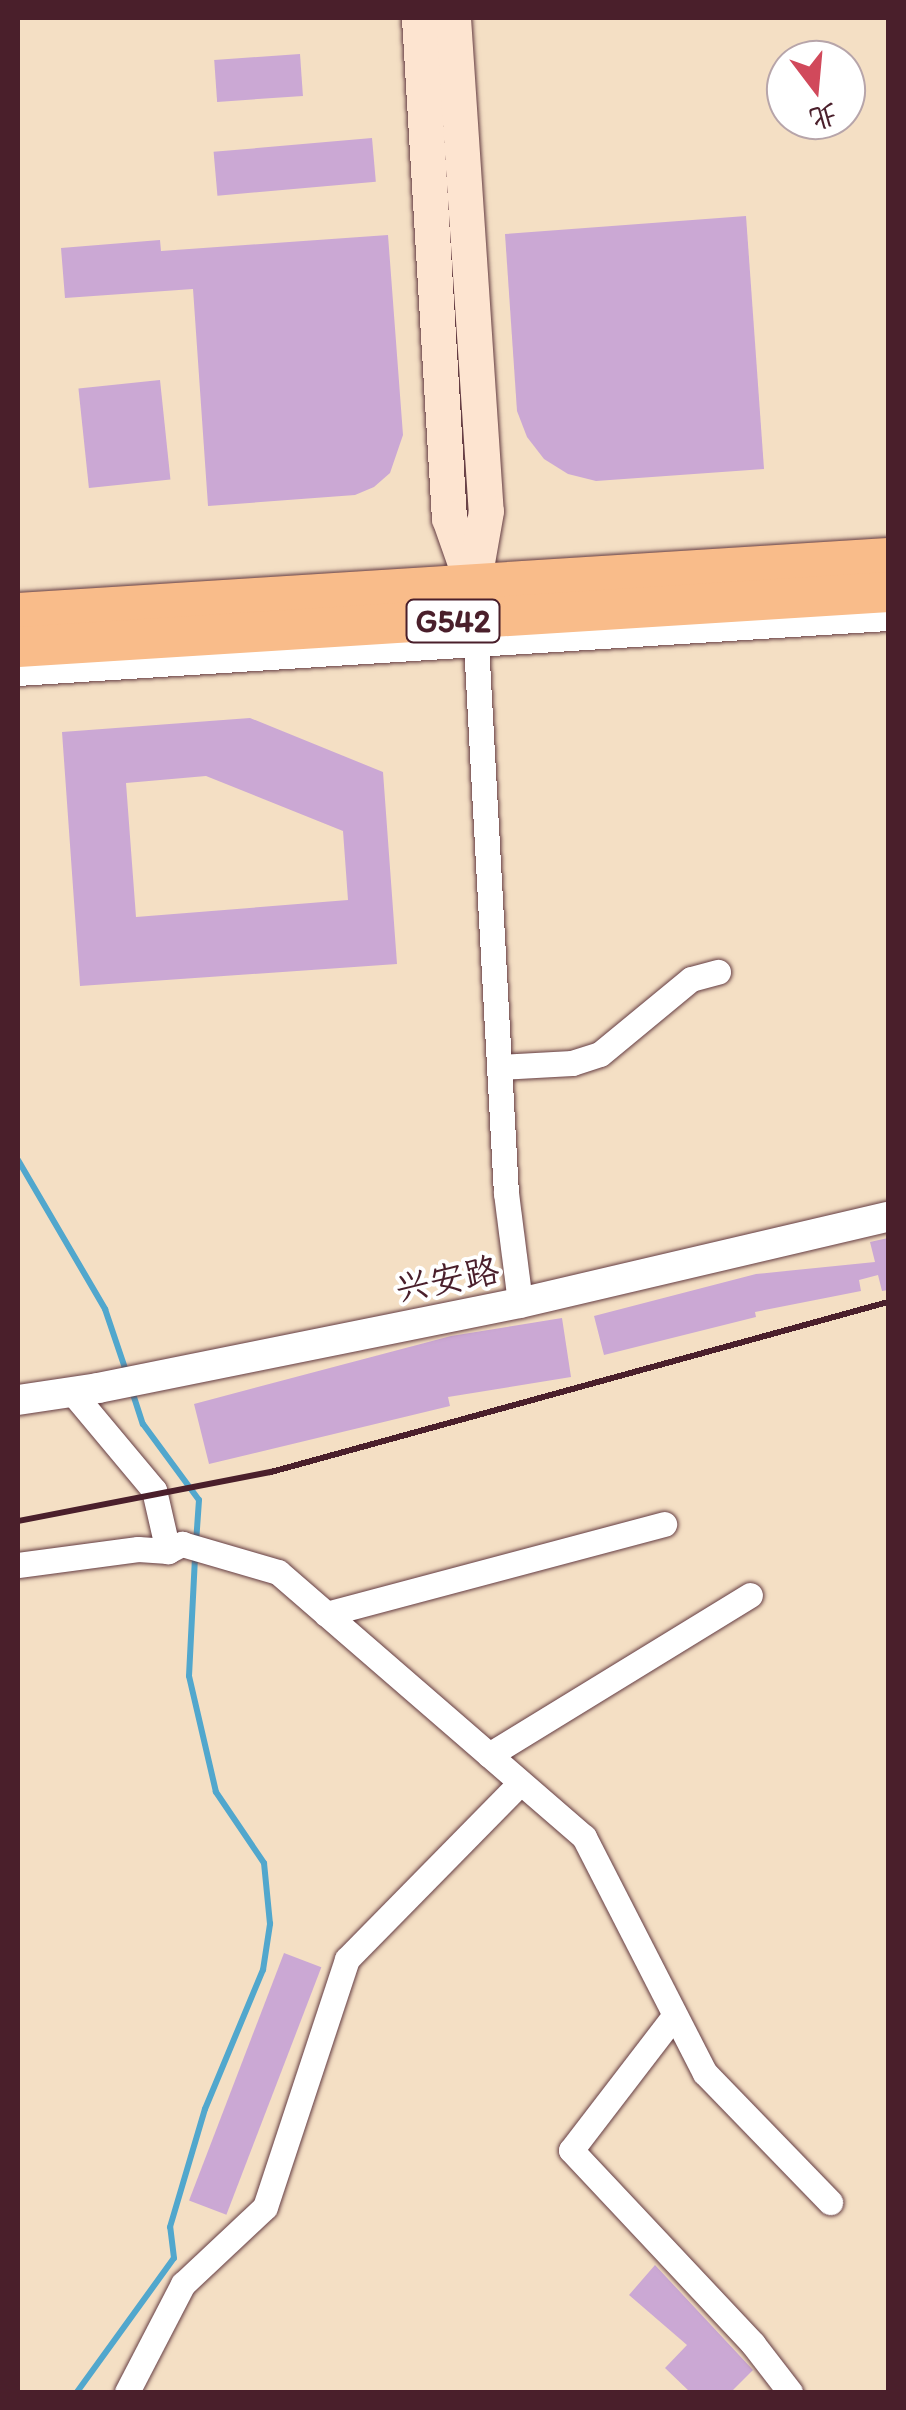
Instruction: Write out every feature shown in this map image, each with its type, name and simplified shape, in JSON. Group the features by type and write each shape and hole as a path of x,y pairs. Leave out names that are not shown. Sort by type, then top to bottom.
{"highway":[{"name":"G542","path":"18,613 475,616 888,558"},
{"name":"G542","path":"18,647 888,592"}],"main road":[{"path":"419,18 450,518 475,616"},
{"path":"453,18 486,511 475,616"}],"street":[{"path":"475,616 506,1193 520,1303"},
{"path":"18,671 475,616 888,616"},
{"path":"499,1067 572,1063 600,1054 691,979 718,972"},
{"name":"兴安路","path":"18,1400 520,1303 888,1217"},
{"path":"85,1390 154,1490 185,1549"},
{"path":"326,1614 664,1524"},
{"path":"18,1565 138,1549 185,1549 278,1572 584,1837 705,2073 830,2202"},
{"path":"489,1756 750,1595"},
{"path":"127,2392 183,2284 265,2207 347,1958 520,1782"},
{"path":"674,2016 571,2150 753,2344 790,2392"}],"building":[{"path":"300,54 303,96 217,102 214,60"},
{"path":"372,138 376,182 217,196 214,152"},
{"path":"746,216 764,469 596,481 568,474 544,459 527,437 517,411 505,234"},
{"path":"388,235 403,435 390,473 374,487 355,495 208,506 193,289 65,298 61,248 160,240 161,251"},
{"path":"160,380 170,479 89,488 78,389"},
{"path":"250,718 383,772 397,964 80,986 62,732","holes":["206,776 343,831 348,900 136,917 126,783"]},
{"path":"888,1238 888,1290 882,1291 878,1275 859,1280 861,1291 755,1312 756,1317 604,1355 594,1316 756,1274 875,1262 870,1242"},
{"path":"562,1318 571,1377 448,1397 450,1406 209,1464 194,1404 451,1336"},
{"path":"284,1953 321,1967 226,2215 189,2200"},
{"path":"655,2265 753,2370 731,2392 690,2392 665,2368 687,2345 629,2295"}],"waterway":[{"path":"18,1160 105,1309 127,1374"},
{"path":"132,1391 143,1424 199,1500 196,1543"},
{"path":"77,2392 174,2258 170,2227 205,2109 263,1970 270,1924 264,1863 216,1792 189,1676 195,1556"}],"railway":[{"path":"18,1521 271,1472 888,1302"}]}
